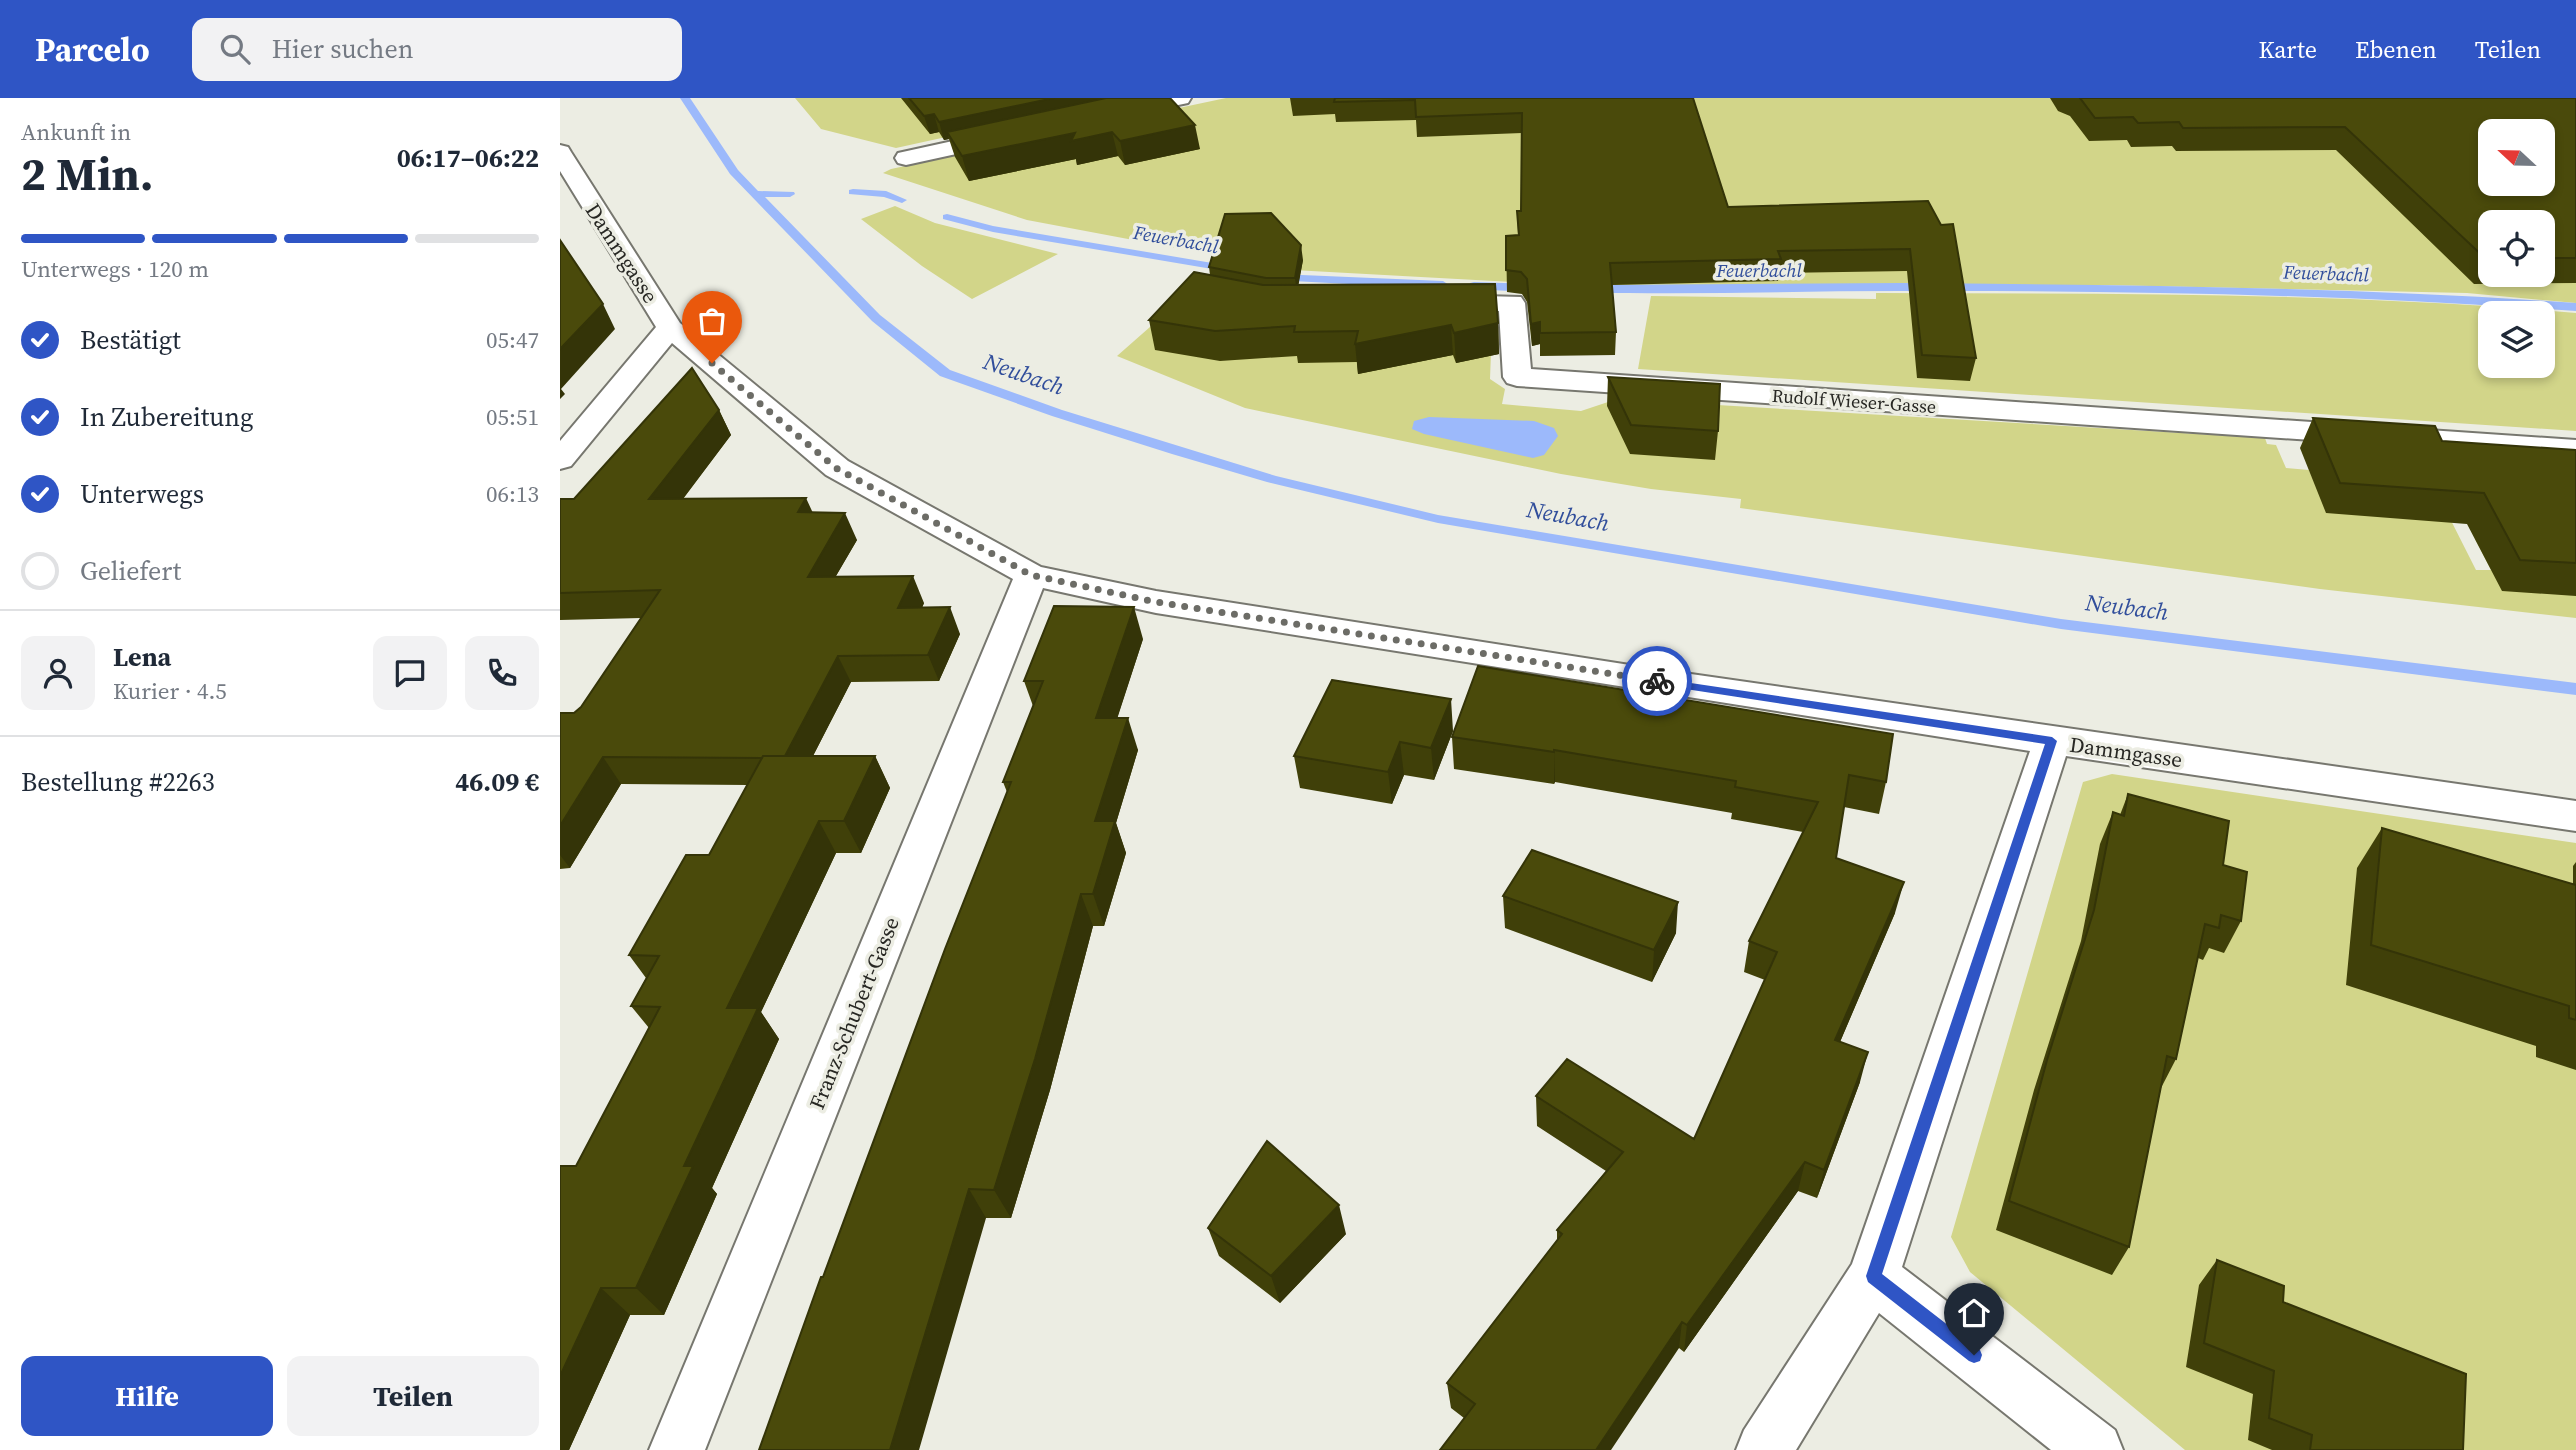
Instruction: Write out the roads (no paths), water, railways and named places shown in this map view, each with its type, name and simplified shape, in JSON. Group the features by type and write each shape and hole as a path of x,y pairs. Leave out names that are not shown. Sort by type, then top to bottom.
{"street":[{"path":"1101,116 1180,98"},
{"path":"906,158 1023,132"},
{"name":"Dammgasse","path":"560,152 670,328 836,468 1031,575 1156,602 2052,741 2576,816"},
{"name":"Rudolf Wieser-Gasse","path":"1417,303 1512,303 1517,377 2576,449"},
{"path":"560,460 670,328"},
{"name":"Franz-Schubert-Gasse","path":"677,1450 1031,575"},
{"path":"1764,1450 1873,1276 2052,741"},
{"path":"1873,1276 2095,1450"}],"water":[{"path":"1429,417 1534,421 1554,428 1558,436 1544,455 1533,458 1412,429 1414,421"}],"waterway":[{"name":"Neubach","path":"685,98 734,172 755,194"},
{"path":"853,192 886,194 902,200"},
{"path":"755,194 790,194"},
{"name":"Neubach","path":"755,194 876,318 945,373 1057,413 1272,479 1438,519 2061,624 2576,689"},
{"name":"Feuerbachl","path":"947,217 993,229 1230,269"},
{"name":"Feuerbachl","path":"1278,278 1443,285"},
{"name":"Feuerbachl","path":"1474,286 1530,288"},
{"name":"Feuerbachl","path":"1590,289 2154,289 2408,296 2576,307"}]}
